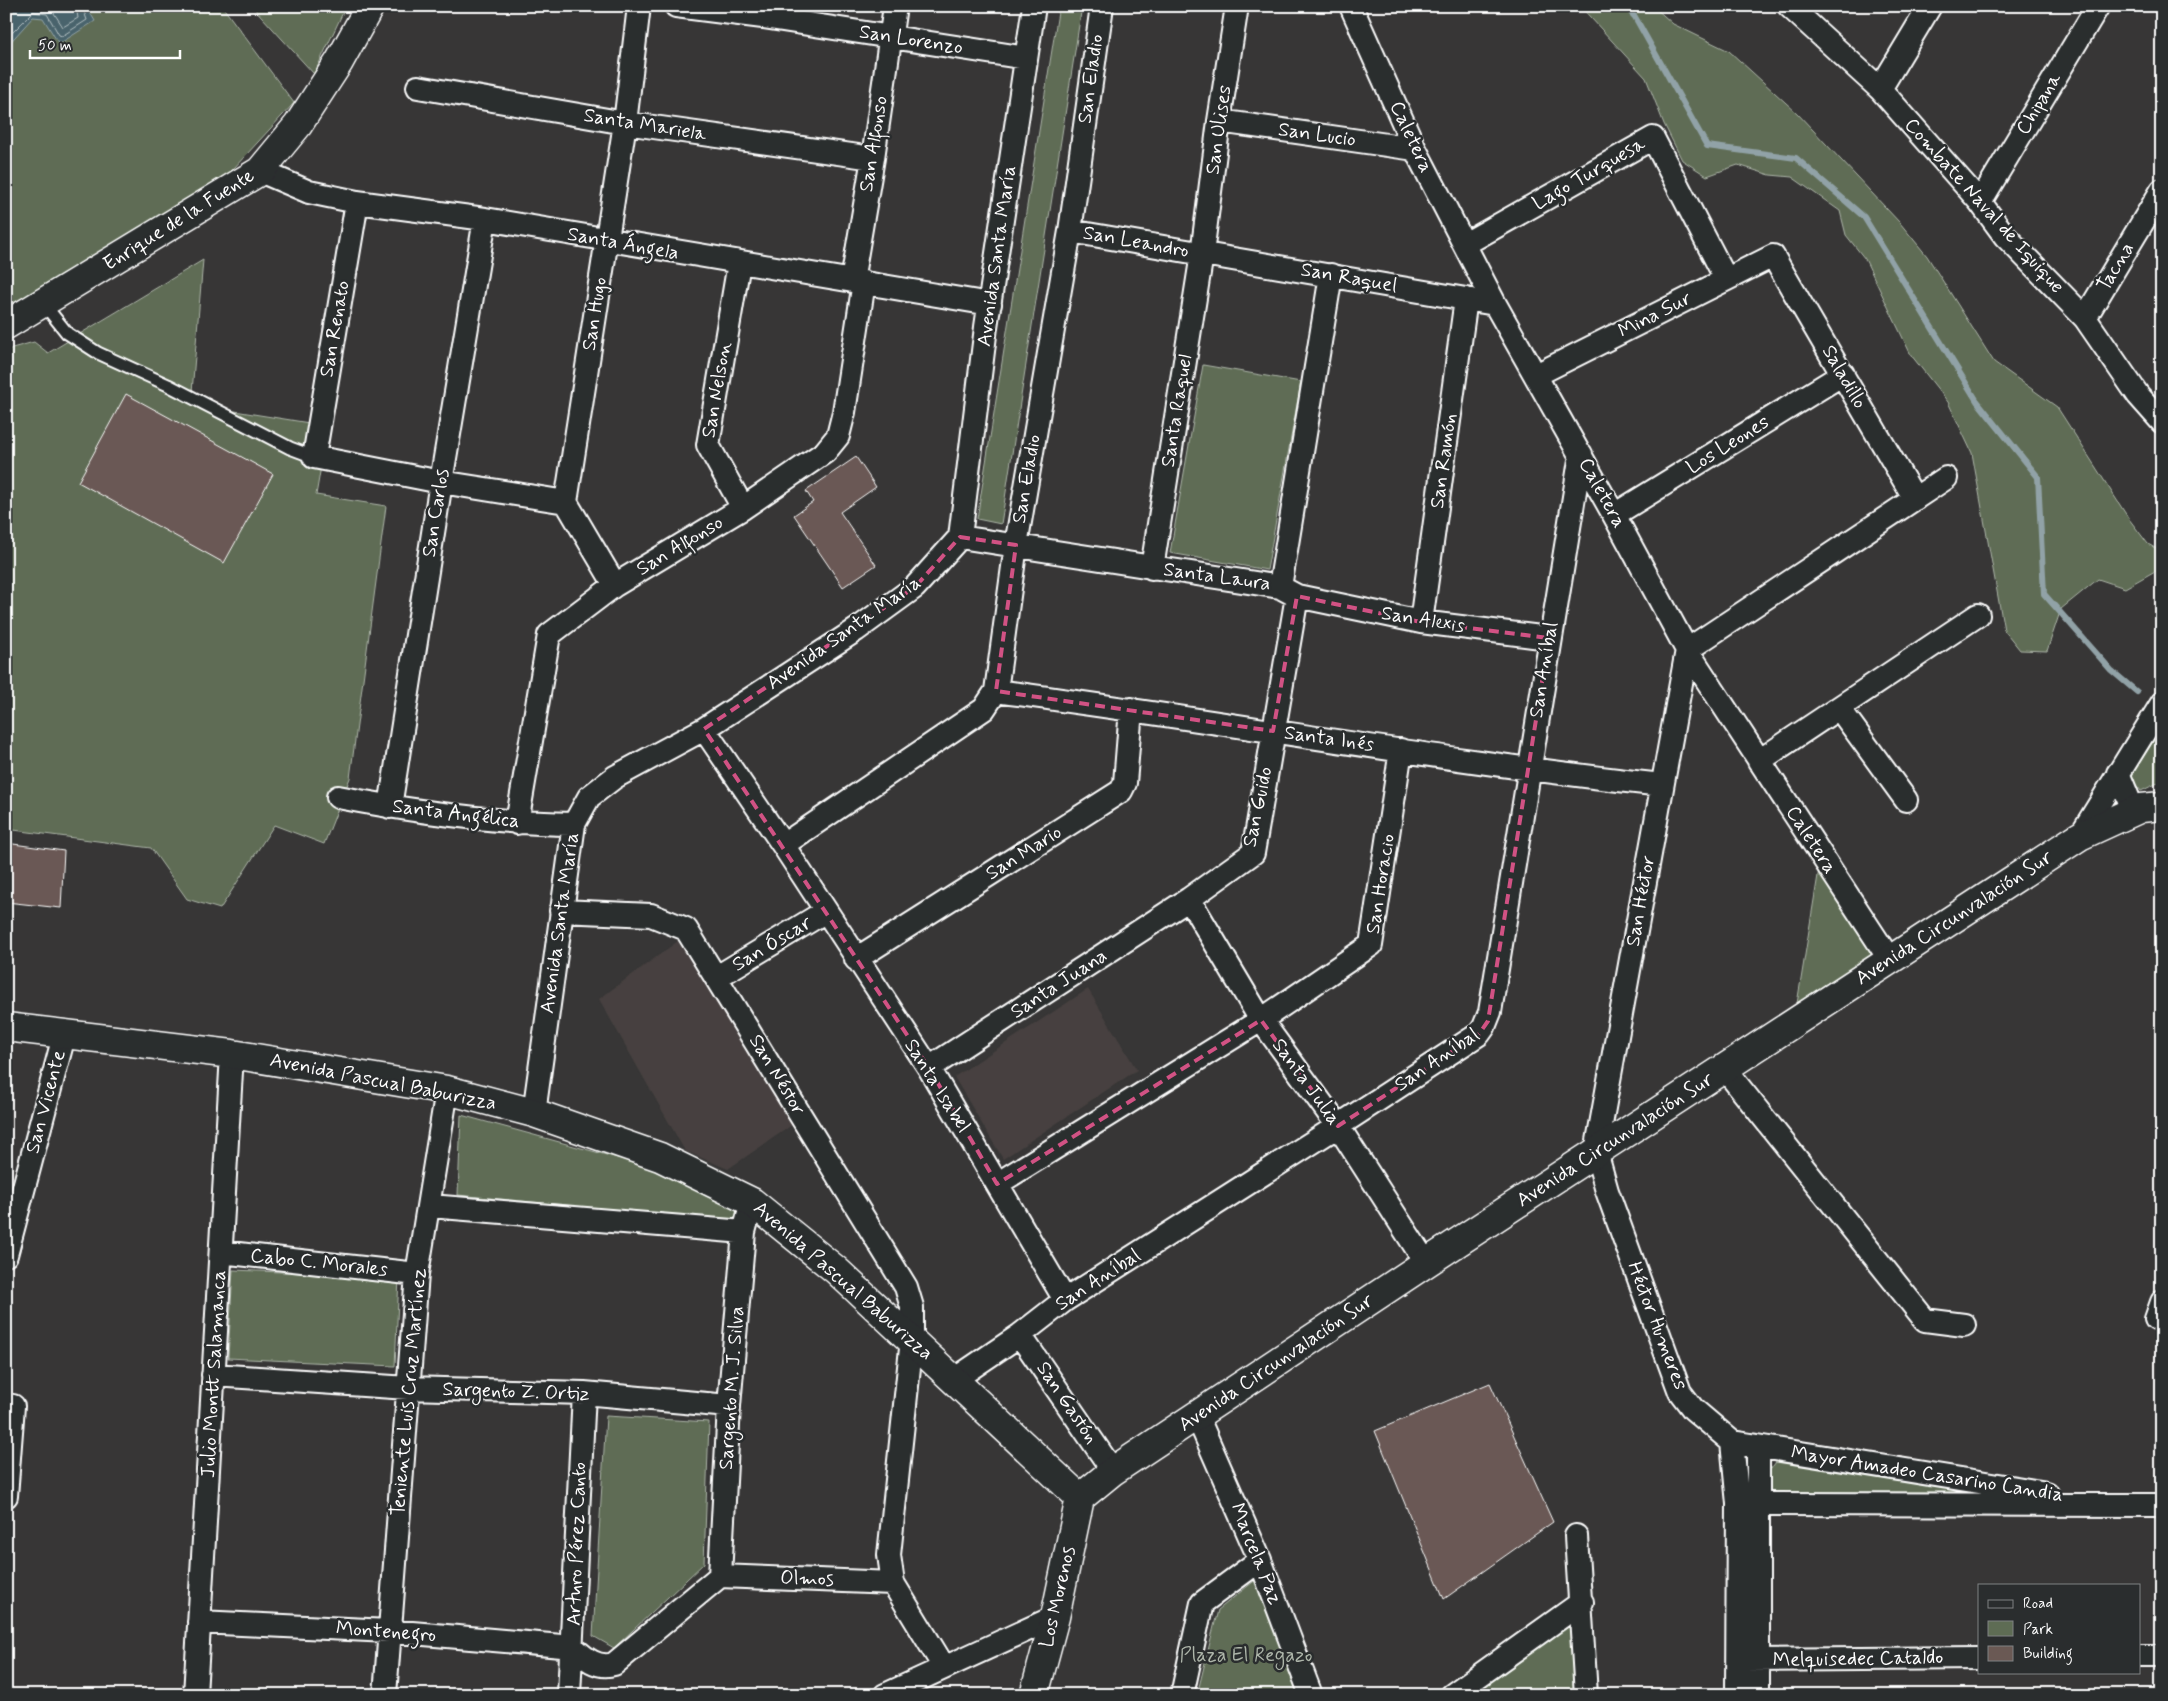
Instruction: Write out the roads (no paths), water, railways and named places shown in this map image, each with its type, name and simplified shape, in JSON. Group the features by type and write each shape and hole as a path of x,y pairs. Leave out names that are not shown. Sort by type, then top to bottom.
{"main road":[{"name":"Enrique de la Fuente","path":"6,325 260,171 297,126 339,62 370,6"},
{"name":"Avenida Circunvalación Sur","path":"1080,1498 1113,1471 1426,1263 2080,836 2140,808 2162,806"},
{"name":"Avenida Pascual Baburizza","path":"6,1027 64,1036 232,1054 448,1090 534,1113 660,1157 752,1202 836,1270 1080,1498"},
{"name":"Los Morenos","path":"1034,1695 1055,1617 1080,1498"}],"street":[{"name":"San Hugo","path":"566,502 625,122 639,6"},
{"name":"San Lorenzo","path":"676,6 764,12 891,37 1026,58"},
{"name":"San Alfonso","path":"517,823 549,635 615,585 743,508 825,452 838,436 844,412 873,158 895,6"},
{"name":"Avenida Santa María","path":"534,1113 574,824 589,797 615,776 704,730 856,630 914,588 960,537 990,304 1034,6"},
{"name":"San Eladio","path":"783,844 984,709 996,690 1016,545 1070,231 1102,6"},
{"name":"San Ulises","path":"1202,254 1219,121 1237,6"},
{"name":"Caletera","path":"1351,6 1415,149 1495,304 1614,515 1687,650 1890,960"},
{"name":"Combate Naval de Iquique","path":"1789,6 1880,89 1980,202 2005,236 2085,318 2138,396 2162,422"},
{"path":"1880,89 1930,6"},
{"name":"Chipana","path":"1980,202 2098,6"},
{"name":"Santa Mariela","path":"418,87 625,122 873,158"},
{"name":"San Lucio","path":"1219,121 1415,149"},
{"name":"Lago Turquesa","path":"1465,244 1653,138 1726,280"},
{"name":"Santa Ángela","path":"260,171 309,192 357,202 485,219 606,241 990,304"},
{"name":"Tacna","path":"2085,318 2162,190"},
{"name":"San Renato","path":"314,457 357,202"},
{"name":"San Carlos","path":"390,807 440,482 485,219"},
{"name":"San Leandro","path":"1070,231 1202,254"},
{"name":"San Raquel","path":"1202,254 1495,304"},
{"name":"Santa Raquel","path":"1152,568 1202,254"},
{"name":"Mina Sur","path":"1536,375 1773,256"},
{"name":"Saladillo","path":"1773,256 1916,499"},
{"name":"San Nelson","path":"739,263 708,445 743,508"},
{"name":"Santa Laura","path":"960,537 1289,591 1331,275"},
{"name":"San Ramón","path":"1421,622 1466,299"},
{"name":"Los Leones","path":"1614,515 1843,374"},
{"name":"San Aníbal","path":"955,1380 1020,1335 1065,1300 1338,1126 1479,1034 1484,1028 1490,1012 1580,454"},
{"path":"314,457 440,482 566,502 615,585"},
{"path":"1687,650 1946,478"},
{"name":"San Alexis","path":"1289,591 1421,622 1549,638"},
{"name":"San Guido","path":"1189,899 1253,853 1273,731 1289,591"},
{"path":"1760,761 1978,616"},
{"name":"San Héctor","path":"1596,1152 1687,650"},
{"name":"Santa Inés","path":"996,690 1529,770 1662,785"},
{"path":"2080,836 2162,703"},
{"path":"1839,708 1906,800"},
{"name":"San Mario","path":"856,959 1121,791 1126,783 1131,709"},
{"name":"Santa Isabel","path":"704,730 783,844 856,959 929,1068 1065,1300"},
{"name":"San Horacio","path":"1262,1020 1371,945 1401,750"},
{"path":"2118,773 2134,812"},
{"name":"Santa Angélica","path":"338,797 390,807 517,823 574,824"},
{"name":"Santa Julia","path":"1189,899 1262,1020 1338,1126 1426,1263"},
{"name":"Santa Juana","path":"929,1068 1189,899"},
{"name":"San Óscar","path":"718,977 826,911"},
{"name":"San Néstor","path":"561,912 651,915 686,928 718,977 906,1287 912,1307 912,1339 889,1554 893,1583"},
{"path":"997,1184 1262,1020"},
{"name":"San Vicente","path":"6,1255 64,1036"},
{"name":"Julio Montt Salamanca","path":"195,1695 232,1054"},
{"path":"1724,1068 1925,1320 1964,1325"},
{"name":"Teniente Luis Cruz Martínez","path":"385,1695 417,1274 430,1206 448,1090"},
{"name":"Héctor Humeres","path":"1596,1152 1610,1200 1680,1392 1693,1409 1732,1442"},
{"name":"Sargento M. J. Silva","path":"720,1576 729,1406 744,1232 752,1202"},
{"path":"430,1206 744,1232"},
{"name":"Cabo C. Morales","path":"221,1252 417,1274"},
{"name":"San Gastón","path":"1020,1335 1113,1471"},
{"name":"Sargento Z. Ortiz","path":"213,1375 408,1388 584,1394 729,1406"},
{"name":"Arturo Pérez Canto","path":"569,1695 573,1647 584,1394"},
{"path":"6,1496 10,1406"},
{"name":"Marcela Paz","path":"1197,1416 1260,1560 1311,1695"},
{"path":"1732,1442 1738,1504 1747,1660 1758,1695"},
{"name":"Mayor Amadeo Casarino Candia","path":"1732,1442 1758,1448 2122,1504"},
{"path":"1737,1695 1747,1660 1760,1503 1758,1448"},
{"name":"Mayor Amadeo Casarino Candia","path":"1738,1504 2162,1505"},
{"path":"1576,1536 1582,1602 1586,1695"},
{"path":"1182,1695 1202,1603 1260,1560"},
{"path":"573,1647 593,1663 605,1666 614,1664 720,1576"},
{"name":"Olmos","path":"720,1576 893,1583"},
{"path":"893,1583 944,1667"},
{"path":"1452,1695 1582,1602"},
{"path":"885,1695 1055,1617"},
{"name":"Montenegro","path":"199,1622 389,1631 573,1647"},
{"path":"2140,1656 2162,1656"},
{"name":"Melquisedec Cataldo","path":"1747,1660 1978,1658"}],"lane":[{"path":"43,303 67,333 98,353 168,385 290,448 314,457"}],"water":[{"path":"6,6 86,6 95,21 59,44 43,18 33,17 6,47"}],"waterway":[{"path":"1625,6 1635,17 1707,146 1796,158 1864,217 1977,401 2038,477 2044,594 2111,670 2137,692"}],"park label":[{"name":"Plaza El Regazo","path":"1246,1655"}]}
